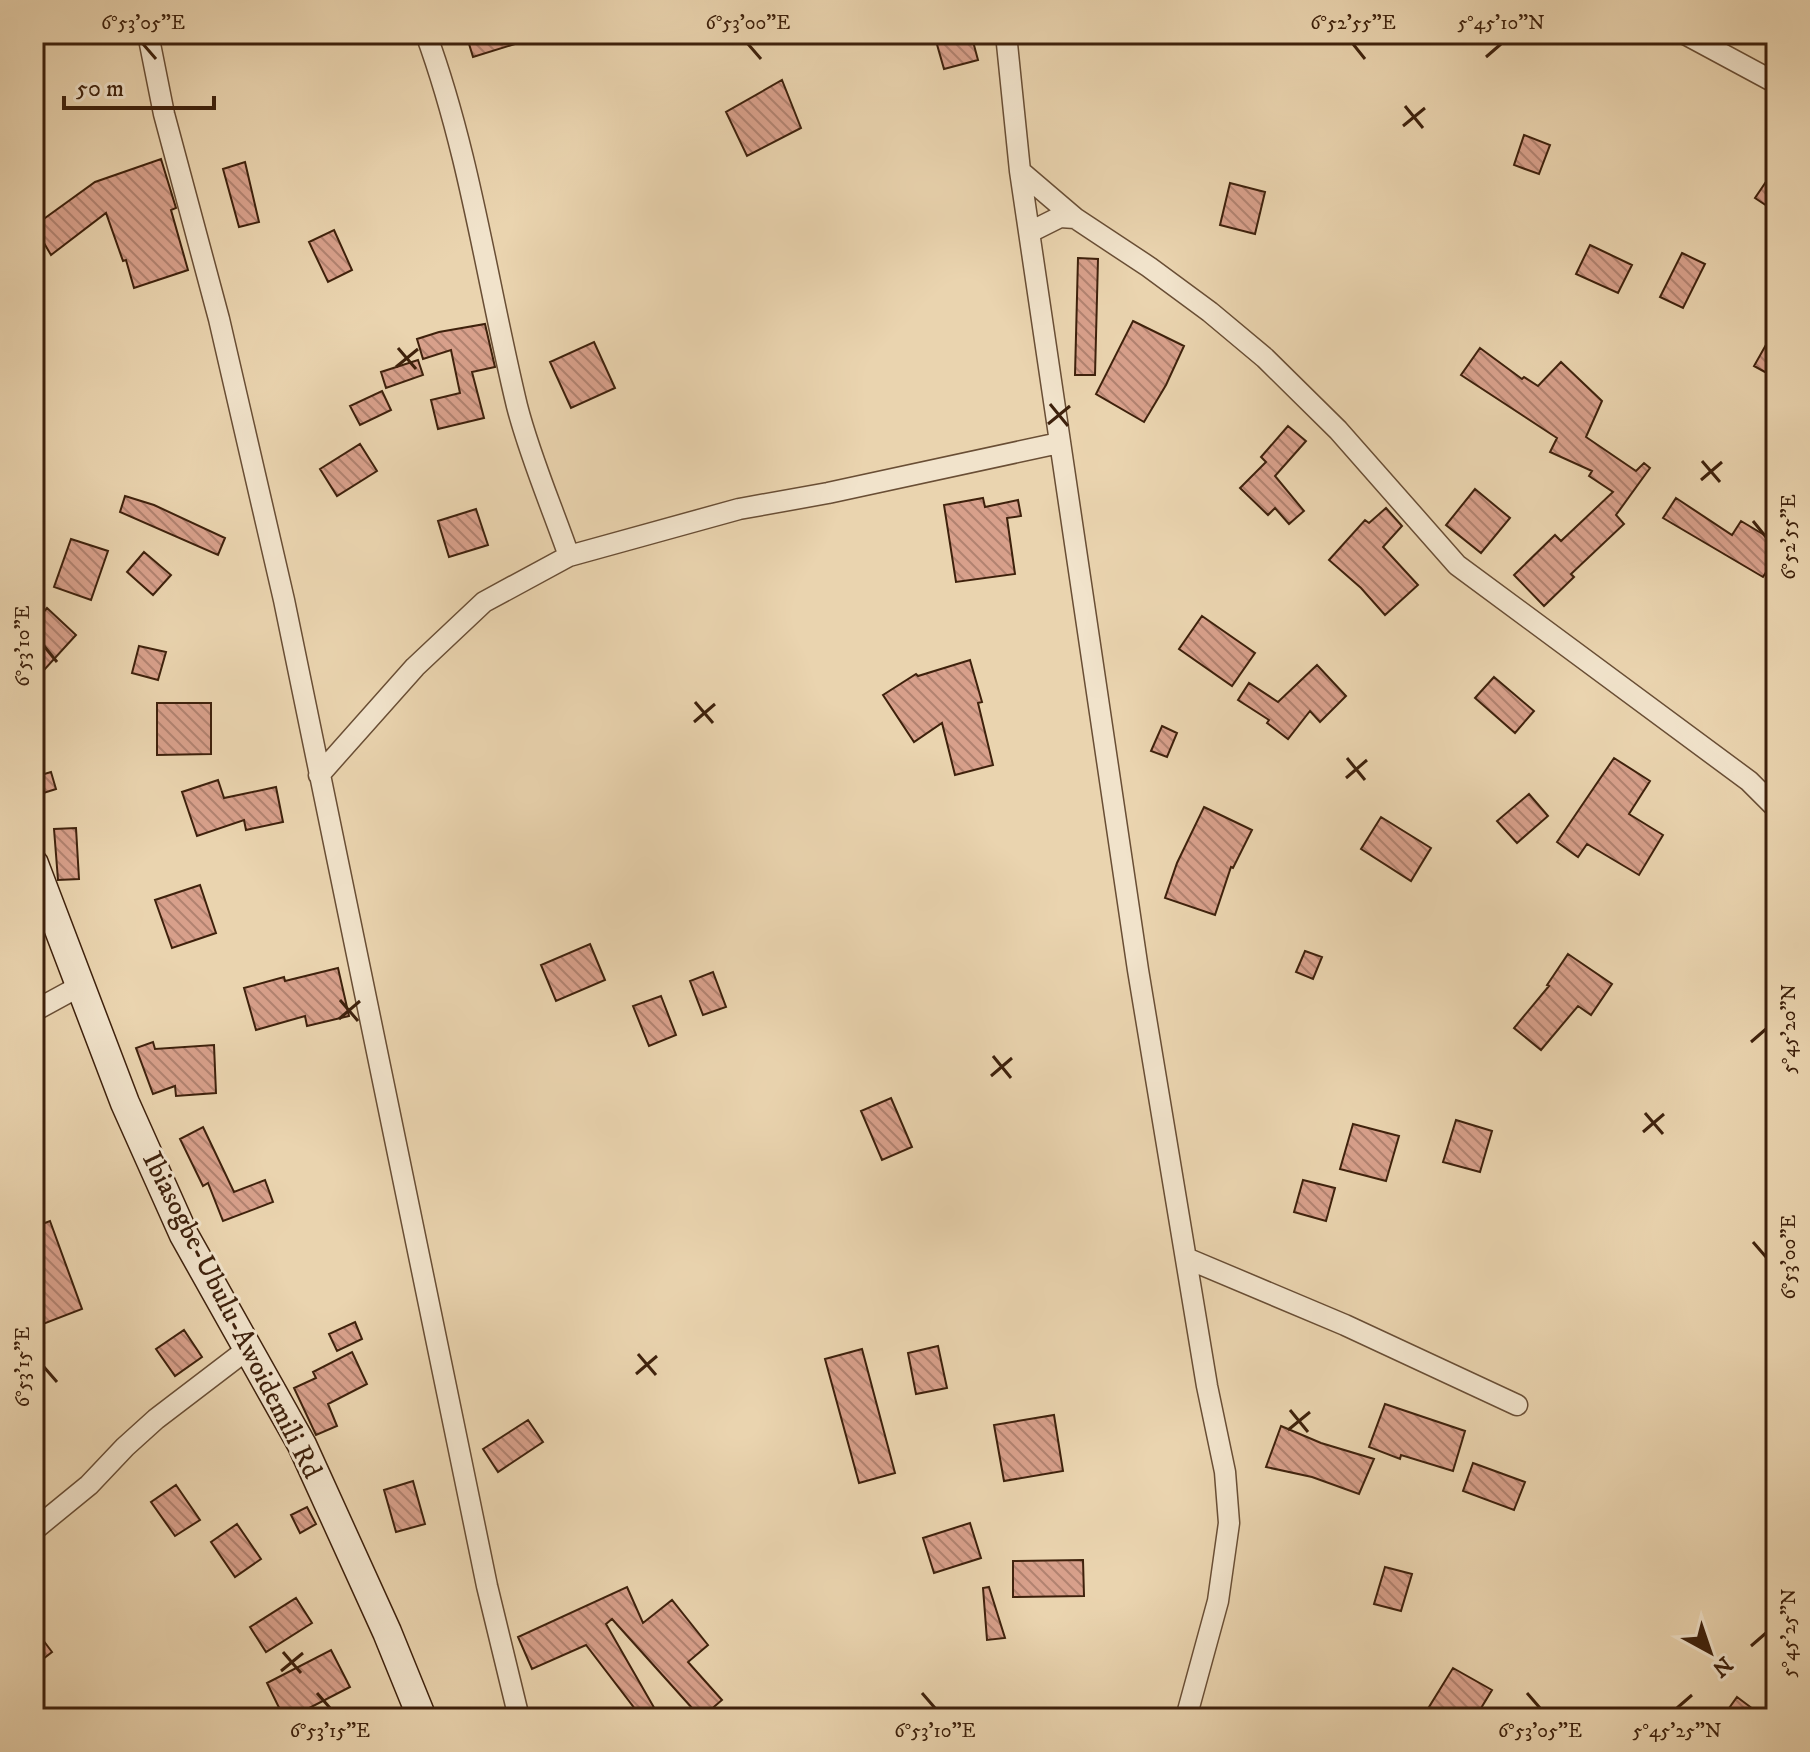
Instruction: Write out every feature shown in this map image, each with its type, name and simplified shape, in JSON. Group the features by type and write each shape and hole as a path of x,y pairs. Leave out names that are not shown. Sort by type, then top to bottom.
{"street":[{"path":"148,34 164,114 219,319 284,600 487,1586 519,1718"},
{"path":"426,34 461,153 518,408 569,556"},
{"path":"1006,34 1020,171 1138,970 1207,1386 1225,1472 1229,1523 1218,1601 1186,1718"},
{"path":"1685,34 1776,83"},
{"path":"1020,171 1075,218 1173,285 1265,358 1338,430 1457,565 1725,762 1776,808"},
{"path":"1030,232 1060,217 1075,218"},
{"path":"319,775 415,667 484,602 569,556 739,509 1059,443"},
{"name":"Ibiasogbe-Ubulu-Awoidemili Rd","path":"34,864 125,1103 184,1235 302,1445 387,1632 422,1718"},
{"path":"34,1011 80,986"},
{"path":"1186,1258 1345,1325 1517,1405"},
{"path":"34,1530 89,1485 156,1419 249,1348"}],"building":[{"path":"466,34 534,34 534,38 473,57"},
{"path":"934,34 971,34 978,60 944,69"},
{"path":"782,80 801,128 747,156 726,112"},
{"path":"1524,135 1550,145 1539,174 1514,165"},
{"path":"161,159 176,208 171,210 188,270 134,288 106,213 51,255 34,226 95,182"},
{"path":"245,162 259,222 239,227 223,169"},
{"path":"1776,167 1776,212 1755,198"},
{"path":"1230,183 1265,192 1255,234 1220,225"},
{"path":"334,230 352,270 328,282 309,242"},
{"path":"1590,245 1632,265 1618,293 1576,274"},
{"path":"1682,253 1705,264 1683,308 1660,297"},
{"path":"1078,258 1098,259 1095,375 1075,375"},
{"path":"1133,321 1184,346 1144,422 1096,394"},
{"path":"485,324 495,367 472,372 484,418 438,429 431,400 460,393 451,350 423,359 417,339"},
{"path":"1776,327 1776,378 1754,366"},
{"path":"594,342 615,388 571,408 550,362"},
{"path":"1480,348 1522,379 1524,377 1538,386 1561,362 1602,401 1586,437 1636,471 1644,463 1650,468 1616,515 1624,524 1571,574 1574,577 1544,606 1514,575 1555,535 1561,541 1613,492 1589,476 1592,471 1550,452 1557,438 1461,375"},
{"path":"418,360 423,375 386,388 381,372"},
{"path":"382,391 391,410 360,425 350,406"},
{"path":"1288,426 1306,441 1275,476 1304,511 1289,524 1275,508 1268,515 1240,488 1266,462 1261,457"},
{"path":"360,444 377,471 337,496 320,469"},
{"path":"1475,489 1510,518 1481,553 1446,525"},
{"path":"125,496 154,505 225,538 218,555 120,512"},
{"path":"983,498 985,507 1018,500 1021,516 1007,518 1015,574 956,582 944,505"},
{"path":"1676,498 1732,535 1741,521 1776,542 1776,556 1763,577 1663,518"},
{"path":"1386,508 1402,526 1383,547 1418,585 1385,615 1361,588 1329,560 1365,520 1369,523"},
{"path":"476,509 488,545 449,557 438,521"},
{"path":"71,539 108,551 91,600 54,587"},
{"path":"144,552 171,575 153,595 127,572"},
{"path":"47,608 76,635 34,681 34,623"},
{"path":"1202,616 1255,653 1232,686 1179,649"},
{"path":"139,646 166,652 158,680 132,673"},
{"path":"970,660 982,702 978,703 993,765 955,775 942,723 914,742 883,695 916,674 918,676"},
{"path":"1317,665 1346,696 1320,722 1310,711 1288,739 1267,723 1269,720 1238,700 1249,683 1278,702"},
{"path":"1494,677 1534,711 1515,733 1475,698"},
{"path":"157,703 211,703 211,754 157,755"},
{"path":"1162,726 1177,733 1167,757 1151,751"},
{"path":"1614,758 1650,781 1629,814 1663,835 1639,875 1587,844 1578,857 1557,842"},
{"path":"51,772 56,789 34,796 34,777"},
{"path":"218,780 224,798 276,787 283,822 246,830 244,820 197,836 182,792"},
{"path":"1529,794 1548,816 1517,843 1497,821"},
{"path":"1204,807 1252,830 1231,867 1215,915 1165,898 1177,863"},
{"path":"1381,817 1431,848 1411,881 1361,849"},
{"path":"76,828 79,879 58,880 54,829"},
{"path":"200,885 216,933 172,948 155,900"},
{"path":"590,944 605,980 556,1001 541,965"},
{"path":"1305,951 1322,957 1313,979 1296,972"},
{"path":"1568,954 1612,984 1591,1015 1578,1006 1541,1050 1514,1028 1549,986"},
{"path":"338,968 349,1016 307,1026 305,1016 256,1030 244,988 284,977 285,981"},
{"path":"713,972 726,1007 703,1015 690,981"},
{"path":"661,996 676,1035 649,1046 633,1006"},
{"path":"153,1042 155,1049 214,1045 216,1093 176,1096 175,1086 153,1094 136,1048"},
{"path":"891,1098 912,1147 882,1160 861,1111"},
{"path":"1456,1120 1492,1131 1480,1172 1443,1162"},
{"path":"1353,1124 1399,1136 1386,1181 1340,1169"},
{"path":"203,1127 234,1192 265,1180 273,1202 223,1221 208,1183 203,1186 180,1139"},
{"path":"1303,1180 1335,1188 1326,1221 1294,1212"},
{"path":"50,1221 82,1309 43,1324 34,1298 34,1227"},
{"path":"355,1322 362,1339 337,1351 329,1334"},
{"path":"184,1330 202,1357 175,1376 156,1349"},
{"path":"938,1346 947,1388 916,1394 908,1353"},
{"path":"862,1349 895,1473 859,1483 825,1359"},
{"path":"352,1352 367,1384 328,1404 337,1426 316,1435 294,1388 316,1378 313,1372"},
{"path":"1385,1404 1465,1431 1453,1471 1401,1455 1400,1459 1369,1447"},
{"path":"1054,1415 1063,1471 1004,1481 994,1425"},
{"path":"528,1420 543,1442 498,1472 483,1449"},
{"path":"1281,1426 1321,1443 1374,1459 1359,1494 1312,1477 1266,1467"},
{"path":"1473,1463 1525,1482 1514,1510 1463,1491"},
{"path":"413,1481 425,1524 396,1532 384,1490"},
{"path":"176,1485 200,1520 175,1536 151,1502"},
{"path":"307,1507 316,1524 300,1533 291,1515"},
{"path":"970,1523 981,1558 934,1573 923,1538"},
{"path":"237,1524 261,1559 235,1577 211,1542"},
{"path":"1083,1560 1084,1596 1013,1597 1013,1561"},
{"path":"1385,1567 1412,1574 1401,1611 1374,1604"},
{"path":"627,1587 643,1623 672,1600 708,1645 688,1662 722,1700 701,1718 612,1619 606,1624 660,1718 642,1718 586,1645 532,1669 518,1637"},
{"path":"989,1587 1005,1638 987,1640 983,1588"},
{"path":"296,1598 312,1623 266,1652 250,1627"},
{"path":"34,1628 52,1652 34,1666"},
{"path":"331,1650 350,1687 290,1718 284,1718 267,1683"},
{"path":"1453,1668 1492,1690 1475,1718 1447,1718 1429,1707"},
{"path":"1737,1697 1765,1718 1722,1718"}]}
